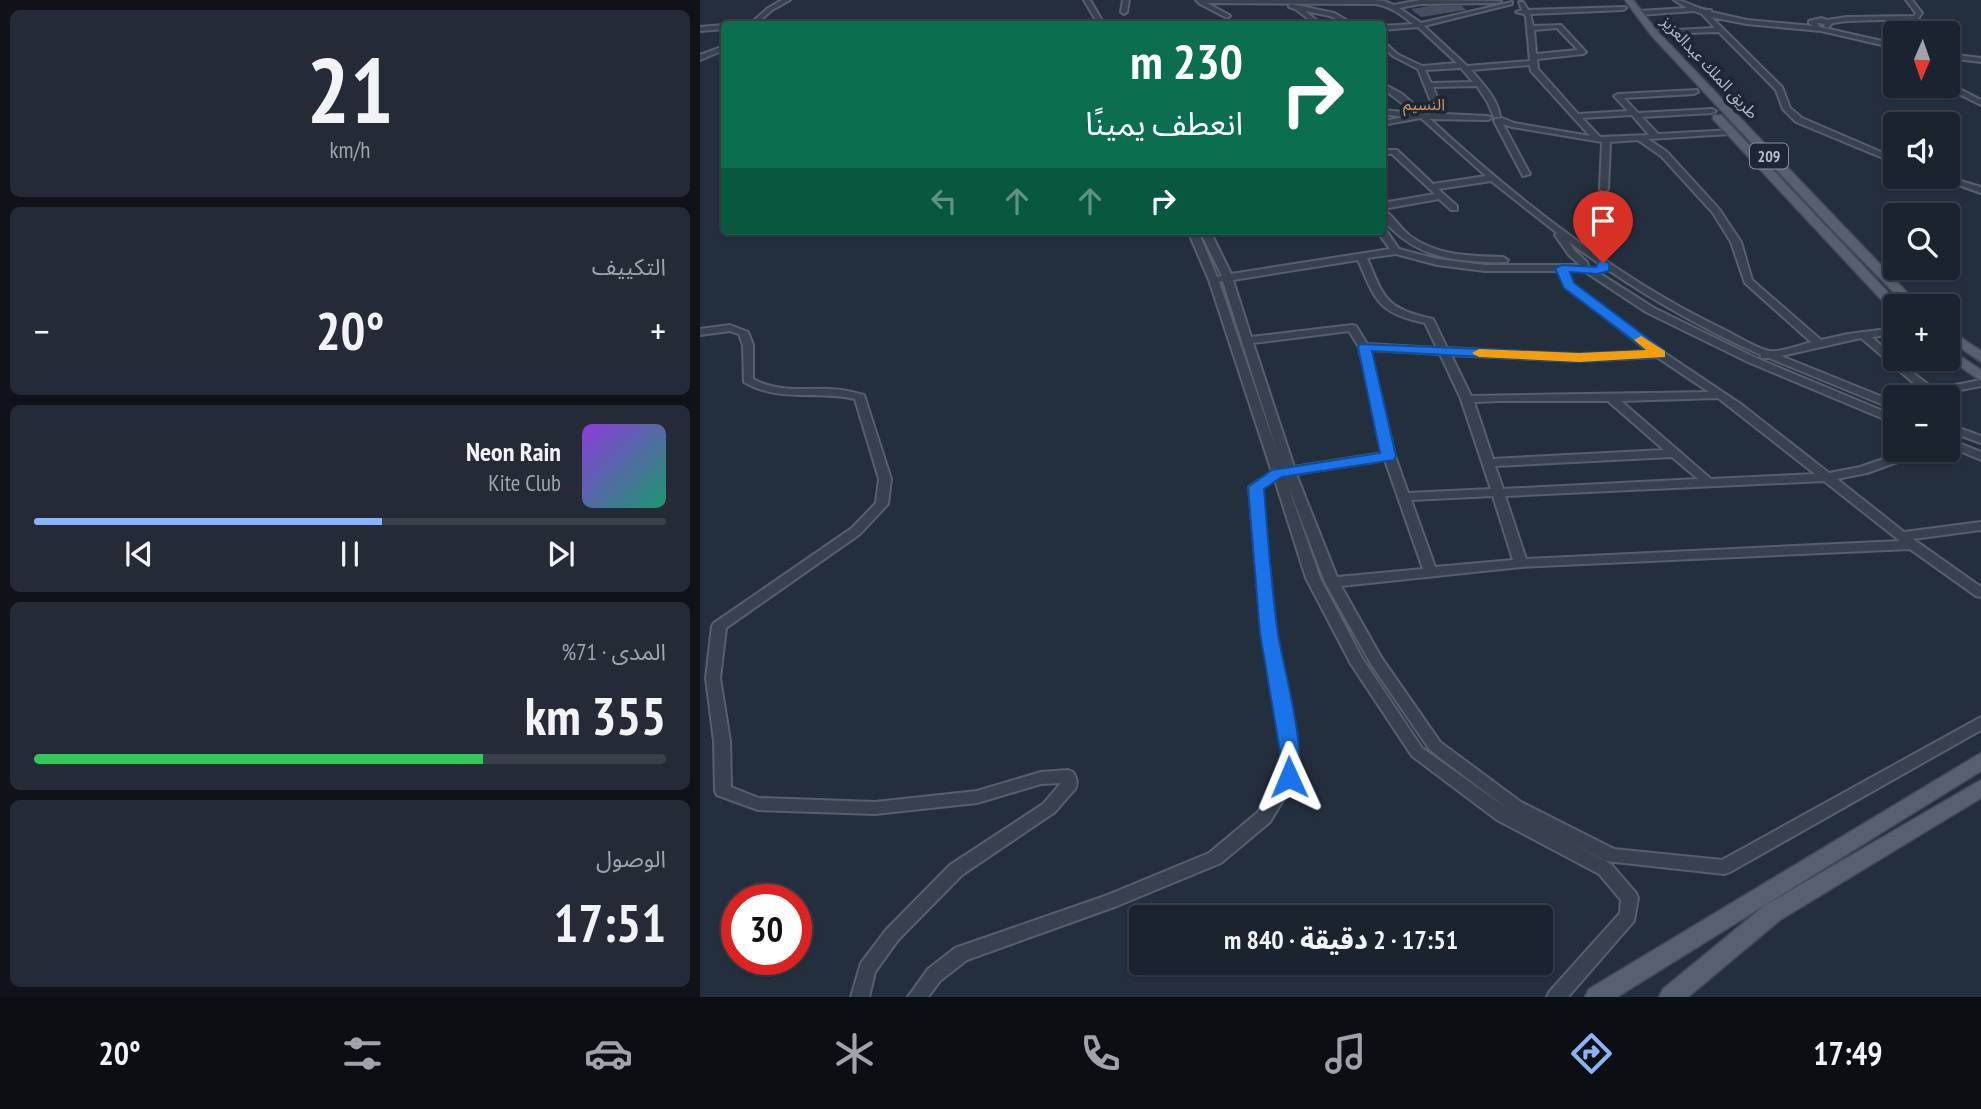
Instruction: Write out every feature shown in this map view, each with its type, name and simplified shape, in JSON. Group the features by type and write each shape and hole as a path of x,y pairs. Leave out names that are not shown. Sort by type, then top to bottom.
{"main road":[{"name":"طريق الملك عبدالعزيز","path":"1624,3 1639,13 1654,33 1830,222 1902,294"},
{"name":"طريق الملك عبدالعزيز","path":"1624,3 1642,33 1694,92 1884,294"},
{"path":"1960,342 1981,358"},
{"path":"1960,361 1981,377"},
{"path":"1597,997 1981,761"},
{"path":"1671,997 1772,913 1981,788"}],"street":[{"path":"756,21 787,0"},
{"path":"1087,0 1094,21"},
{"path":"1124,12 1126,0"},
{"path":"1199,1 1309,0 1394,4 1515,1"},
{"path":"1677,0 1708,12 1883,42"},
{"path":"1685,0 1708,12 1754,20 1816,24 1847,19 1916,18 1919,13 1909,0"},
{"path":"1791,27 1816,24 1842,16 1908,16 1911,12 1902,0"},
{"path":"1199,1 1230,18 1224,2"},
{"path":"1283,1 1332,14 1345,21"},
{"path":"1394,4 1405,1 1420,2"},
{"path":"1515,1 1529,26 1533,62 1577,116 1602,139 1604,189"},
{"path":"1386,28 1421,25 1515,1"},
{"path":"1522,12 1624,3"},
{"path":"1394,4 1421,25 1480,84 1490,98 1496,119 1526,174"},
{"path":"1298,7 1314,21"},
{"path":"1639,13 1695,9"},
{"path":"1708,12 1704,14 1779,89 1787,109 1799,120 1883,155"},
{"path":"1093,15 1098,21"},
{"path":"1827,24 1883,41"},
{"path":"1386,46 1395,55 1421,68 1465,69 1533,62 1583,52 1559,26 1529,26"},
{"path":"700,29 721,27"},
{"path":"1654,33 1720,30"},
{"path":"700,58 721,51"},
{"path":"1960,56 1981,59"},
{"path":"1421,68 1441,116"},
{"path":"1429,85 1480,84"},
{"path":"1386,88 1492,178 1555,227 1662,302 1769,355 1883,400"},
{"path":"1655,136 1618,96 1694,92"},
{"path":"1960,92 1981,103"},
{"path":"1577,116 1712,111"},
{"path":"1386,112 1496,119 1512,125 1602,139 1731,132"},
{"path":"1386,122 1420,116"},
{"path":"1639,137 1664,154 1716,211 1736,242 1748,281 1819,344"},
{"path":"1386,152 1394,152 1454,208"},
{"path":"1432,187 1492,178"},
{"path":"1960,183 1981,190"},
{"path":"1386,207 1441,196"},
{"path":"1386,214 1395,229 1417,247"},
{"path":"1555,227 1572,253 1585,266 1650,310 1752,360 1883,415"},
{"path":"1195,235 1220,278 1249,340 1313,578 1356,660 1417,752 1503,815 1605,869 1630,898 1628,916 1556,997"},
{"path":"1206,235 1283,472 1332,582 1376,660 1435,746 1516,806 1612,856 1724,867 1981,723"},
{"path":"1385,235 1396,251 1437,262 1485,268 1562,268 1585,266 1595,261 1603,263"},
{"path":"1220,278 1417,247 1476,259 1585,266"},
{"path":"1361,255 1383,306 1402,317 1429,321 1467,399 1521,563"},
{"path":"1562,268 1569,285 1660,354 1721,395 1908,541 1981,593"},
{"path":"700,332 730,328 743,331 748,345 748,380 759,389 774,392 829,390 860,397 886,479 882,505 856,531 719,626 713,678 722,741 723,791 758,804 875,808 977,797 1041,778 1068,776 1069,785 1049,808 956,870 892,935 867,969 860,997"},
{"path":"1249,340 1352,328 1364,347 1389,456 1430,571"},
{"path":"1752,360 1883,332"},
{"path":"1863,335 1922,385"},
{"path":"1364,347 1579,358 1660,354"},
{"path":"1960,387 1981,383"},
{"path":"1467,399 1538,397 1612,400 1721,395"},
{"path":"1612,400 1709,483"},
{"path":"1960,431 1981,440"},
{"path":"1960,447 1981,456"},
{"path":"1488,463 1674,453"},
{"path":"917,997 934,975 961,954 1111,901 1215,858 1264,817 1289,777 1290,751 1269,633 1255,487 1283,472 1389,456"},
{"path":"1403,497 1827,477 1886,462"},
{"path":"1332,582 1521,563 1908,541 1981,526"}],"building":[{"path":"1462,6 1466,10 1421,17 1411,9"}],"slow traffic":[{"path":"1479,353 1579,358 1660,354 1641,340"}],"district":[{"name":"النسيم","path":"1424,104"}],"route":[{"path":"1289,777 1290,751 1269,633 1255,487 1278,473 1389,456 1364,347 1579,358 1660,354 1569,285 1562,268 1601,270 1605,266 1603,263"}]}
